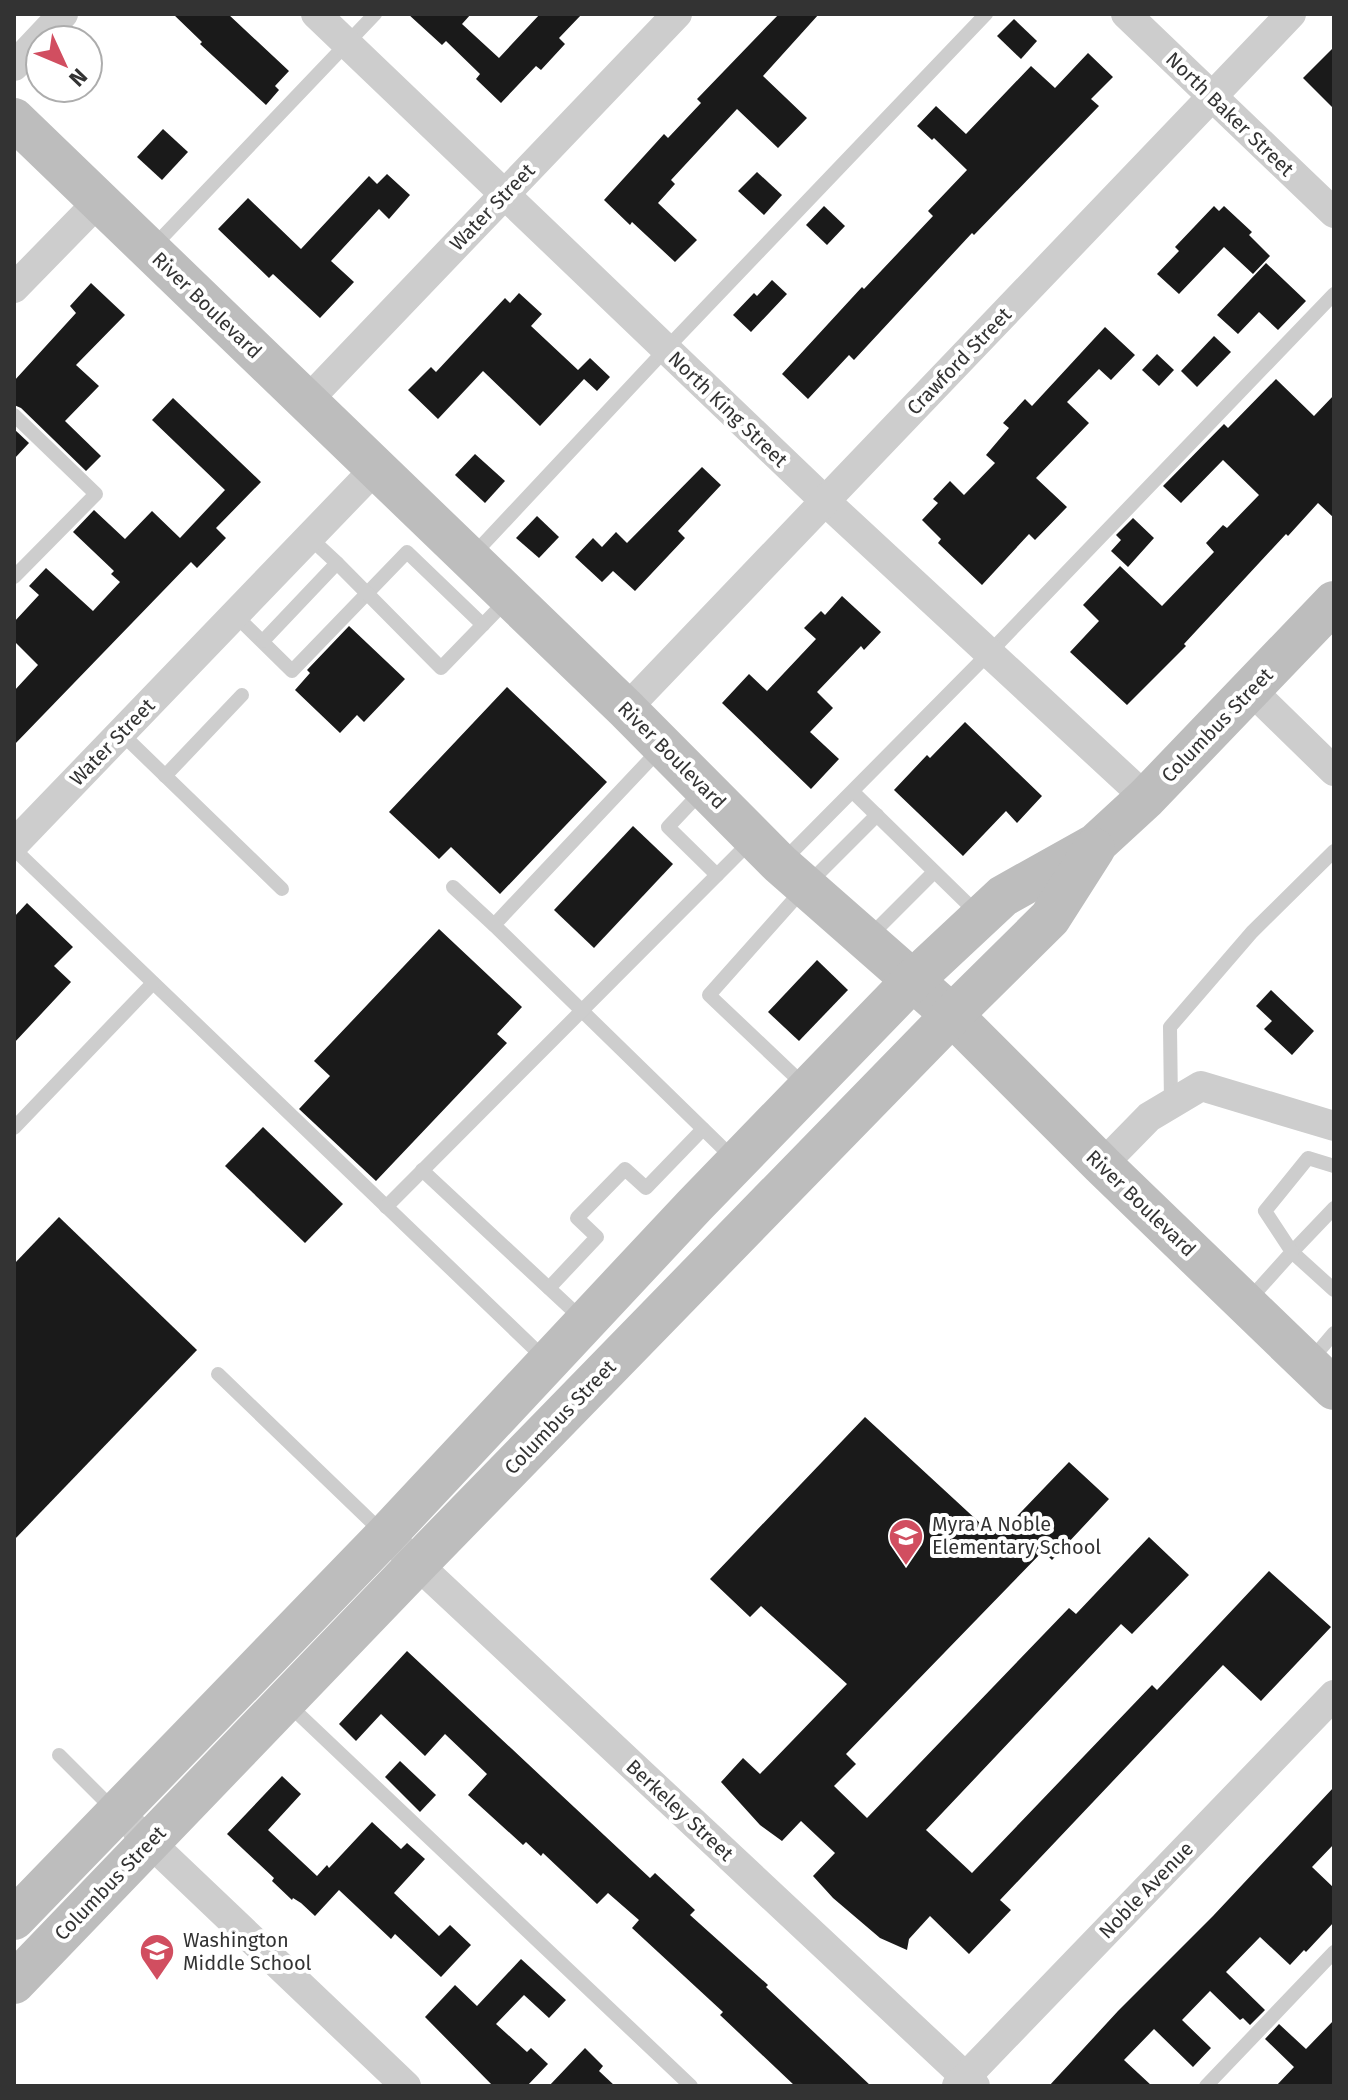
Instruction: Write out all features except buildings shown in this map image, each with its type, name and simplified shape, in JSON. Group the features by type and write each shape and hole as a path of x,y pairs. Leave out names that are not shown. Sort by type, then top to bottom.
{"main road":[{"name":"River Boulevard","path":"14,119 376,468 421,538 470,558 497,611 626,709 780,862 952,1015 1245,1303 1325,1362"},
{"name":"Columbus Street","path":"14,1919 386,1535 736,1161 912,981 1003,896 1096,844 1146,798 1334,602"},
{"name":"Columbus Street","path":"14,1983 417,1564 1050,918 1096,844"}],"street":[{"path":"14,66 63,14"},
{"name":"North King Street","path":"316,14 825,501 1146,798"},
{"name":"Water Street","path":"307,401 677,14"},
{"name":"North Baker Street","path":"1126,14 1334,213"},
{"name":"Crawford Street","path":"626,709 1291,14"},
{"path":"14,288 99,201"},
{"name":"Water Street","path":"14,847 376,468"},
{"path":"1251,690 1334,771"},
{"path":"1102,1165 1149,1117 1201,1086 1334,1126"},
{"name":"Berkeley Street","path":"386,1535 966,2083"},
{"name":"Noble Avenue","path":"966,2083 1334,1695"},
{"path":"117,1813 406,2086"}],"lane":[{"path":"150,250 375,14"},
{"path":"470,558 986,14"},
{"path":"809,1089 709,995 780,862 989,653 1334,294"},
{"path":"14,415 96,494 14,577"},
{"path":"235,615 292,671 366,593 421,538 497,611 441,668 366,593 337,563 309,537"},
{"path":"263,641 337,563"},
{"path":"165,776 242,695"},
{"path":"121,733 282,889"},
{"path":"494,925 663,746"},
{"path":"705,788 668,827 717,875"},
{"path":"853,792 981,917"},
{"path":"386,1207 717,875 780,862 877,815"},
{"path":"14,847 548,1362"},
{"path":"1171,1104 1170,1027 1252,932 1334,851"},
{"path":"866,940 934,872"},
{"path":"453,887 736,1161"},
{"path":"14,1128 153,983"},
{"path":"549,1288 597,1237 577,1218 625,1169 646,1188 703,1129"},
{"path":"1334,1166 1308,1158 1265,1211 1292,1252 1334,1290"},
{"path":"422,1170 585,1322"},
{"path":"1245,1303 1334,1208"},
{"path":"218,1374 386,1535"},
{"path":"284,1701 691,2086"},
{"path":"59,1755 117,1813"},
{"path":"1206,2086 1334,1952"}],"place":[{"name":"Myra A Noble Elementary School","path":"906,1567"},
{"name":"Washington Middle School","path":"157,1982"}]}
